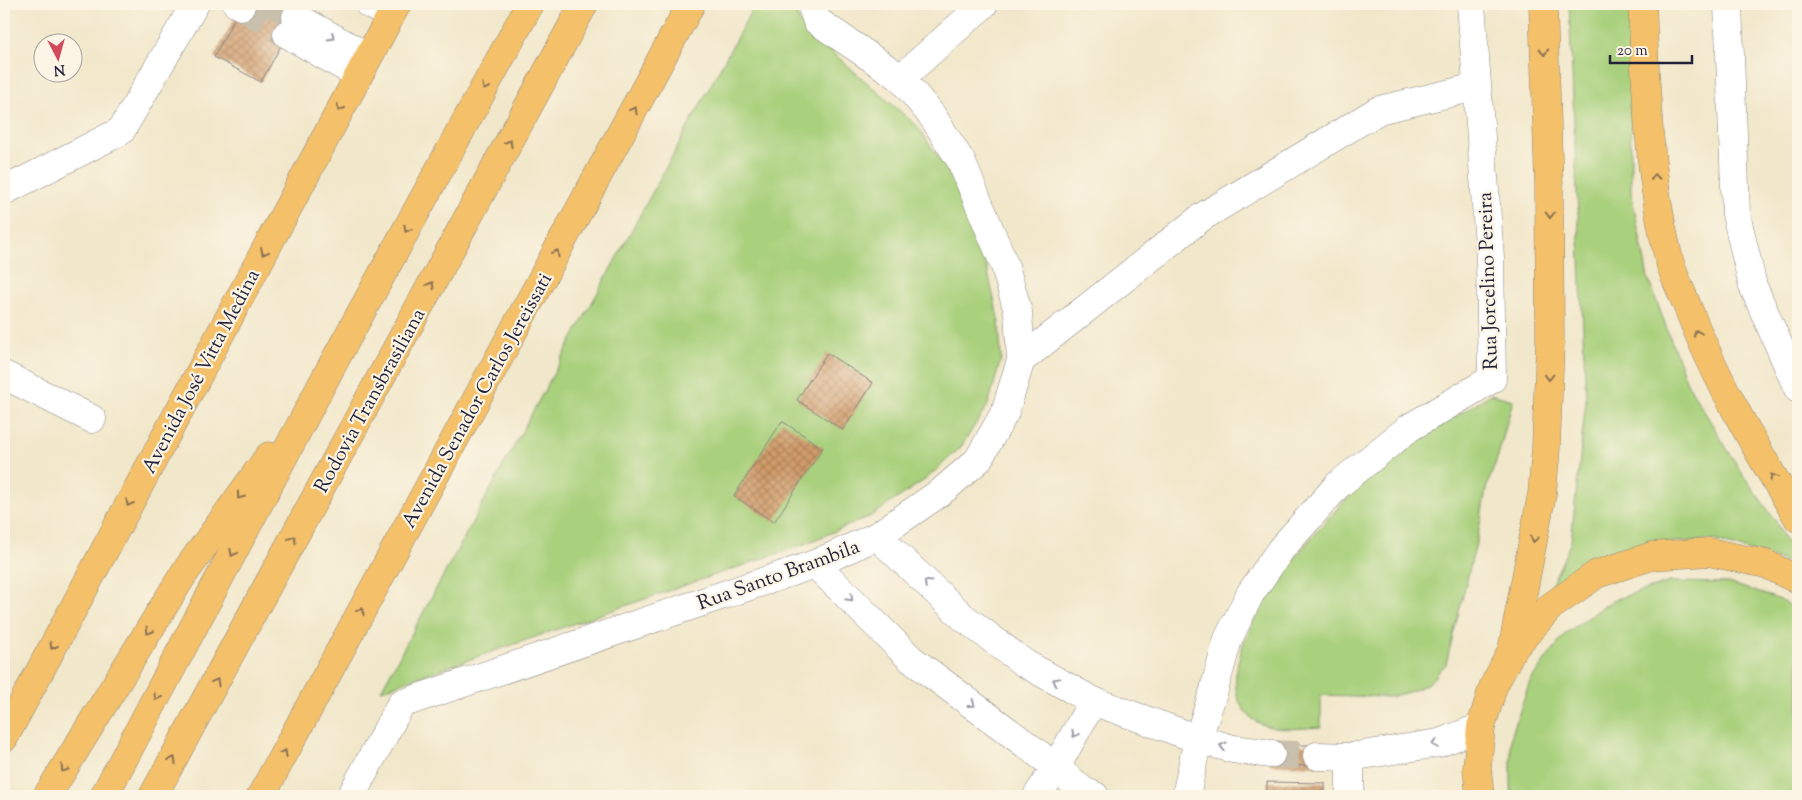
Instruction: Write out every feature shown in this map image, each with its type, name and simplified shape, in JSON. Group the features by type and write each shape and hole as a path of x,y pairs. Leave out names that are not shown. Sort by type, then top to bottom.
{"main road":[{"path":"104,796 329,371 530,4"},
{"name":"Rodovia Transbrasiliana","path":"153,796 584,4"},
{"name":"Avenida Senador Carlos Jereissati","path":"261,796 691,4"},
{"path":"1512,650 1542,494 1546,448 1550,342 1550,216 1543,4"},
{"path":"1642,4 1646,100 1656,188 1669,260 1706,357 1758,452 1798,518"},
{"name":"Avenida José Vitta Medina","path":"4,738 363,66 385,7"},
{"path":"47,796 183,575 329,371"},
{"path":"1480,796 1477,768 1481,727 1493,687 1512,650 1550,607 1597,574 1652,556 1709,552 1766,564 1798,580"}],"street":[{"path":"4,192 121,132 195,4"},
{"name":"Rua Santo Brambila","path":"351,796 400,704 815,564 877,536 940,492 978,460 1005,412 1021,360 1018,312 1005,266 962,161 933,117 901,78 817,22 811,4"},
{"path":"901,78 984,4"},
{"name":"Rua Jorcelino Pereira","path":"1186,796 1198,739 1228,639 1250,594 1281,549 1338,485 1409,428 1492,379 1490,258 1471,4"},
{"path":"1728,4 1736,214 1753,286 1798,389"},
{"path":"292,25 363,66"},
{"path":"1021,360 1202,217 1379,110 1476,87"},
{"path":"4,374 92,419"},
{"path":"877,536 963,617 1024,663 1093,701 1233,750 1271,754"},
{"path":"815,564 911,659 1056,767 1083,791 1095,796"},
{"path":"1037,796 1056,767 1093,701"},
{"path":"1317,756 1350,758 1439,744 1481,727"},
{"path":"1350,758 1350,796"}],"green space":[{"path":"755,4 791,4 802,26 917,126 947,169 970,220 987,268 999,322 1001,359 988,405 961,447 926,479 871,516 802,545 381,690"},
{"path":"1569,4 1630,4 1631,192 1648,278 1687,383 1743,475 1775,520 1798,565 1713,540 1644,544 1590,564 1547,595 1571,542 1586,400"},
{"path":"1491,394 1513,400 1498,456 1486,489 1478,535 1446,664 1428,684 1409,692 1389,697 1321,695 1321,727 1278,728 1269,727 1254,720 1238,698 1237,669 1246,637 1264,602 1287,568 1334,512 1368,480 1419,441"},
{"path":"1670,582 1729,583 1784,601 1798,612 1798,796 1511,796 1511,737 1530,681 1565,634 1613,600"}],"building":[{"path":"242,4 304,4 261,82 214,57"},
{"path":"827,353 873,383 843,430 797,400"},
{"path":"782,421 823,448 774,522 734,496"},
{"path":"1270,745 1316,745 1317,766 1270,765"},
{"path":"1267,782 1325,783 1325,796 1267,796"}],"tunnel":[{"path":"274,4 296,17"},
{"path":"241,6 287,34"},
{"path":"1271,754 1317,756"}]}
